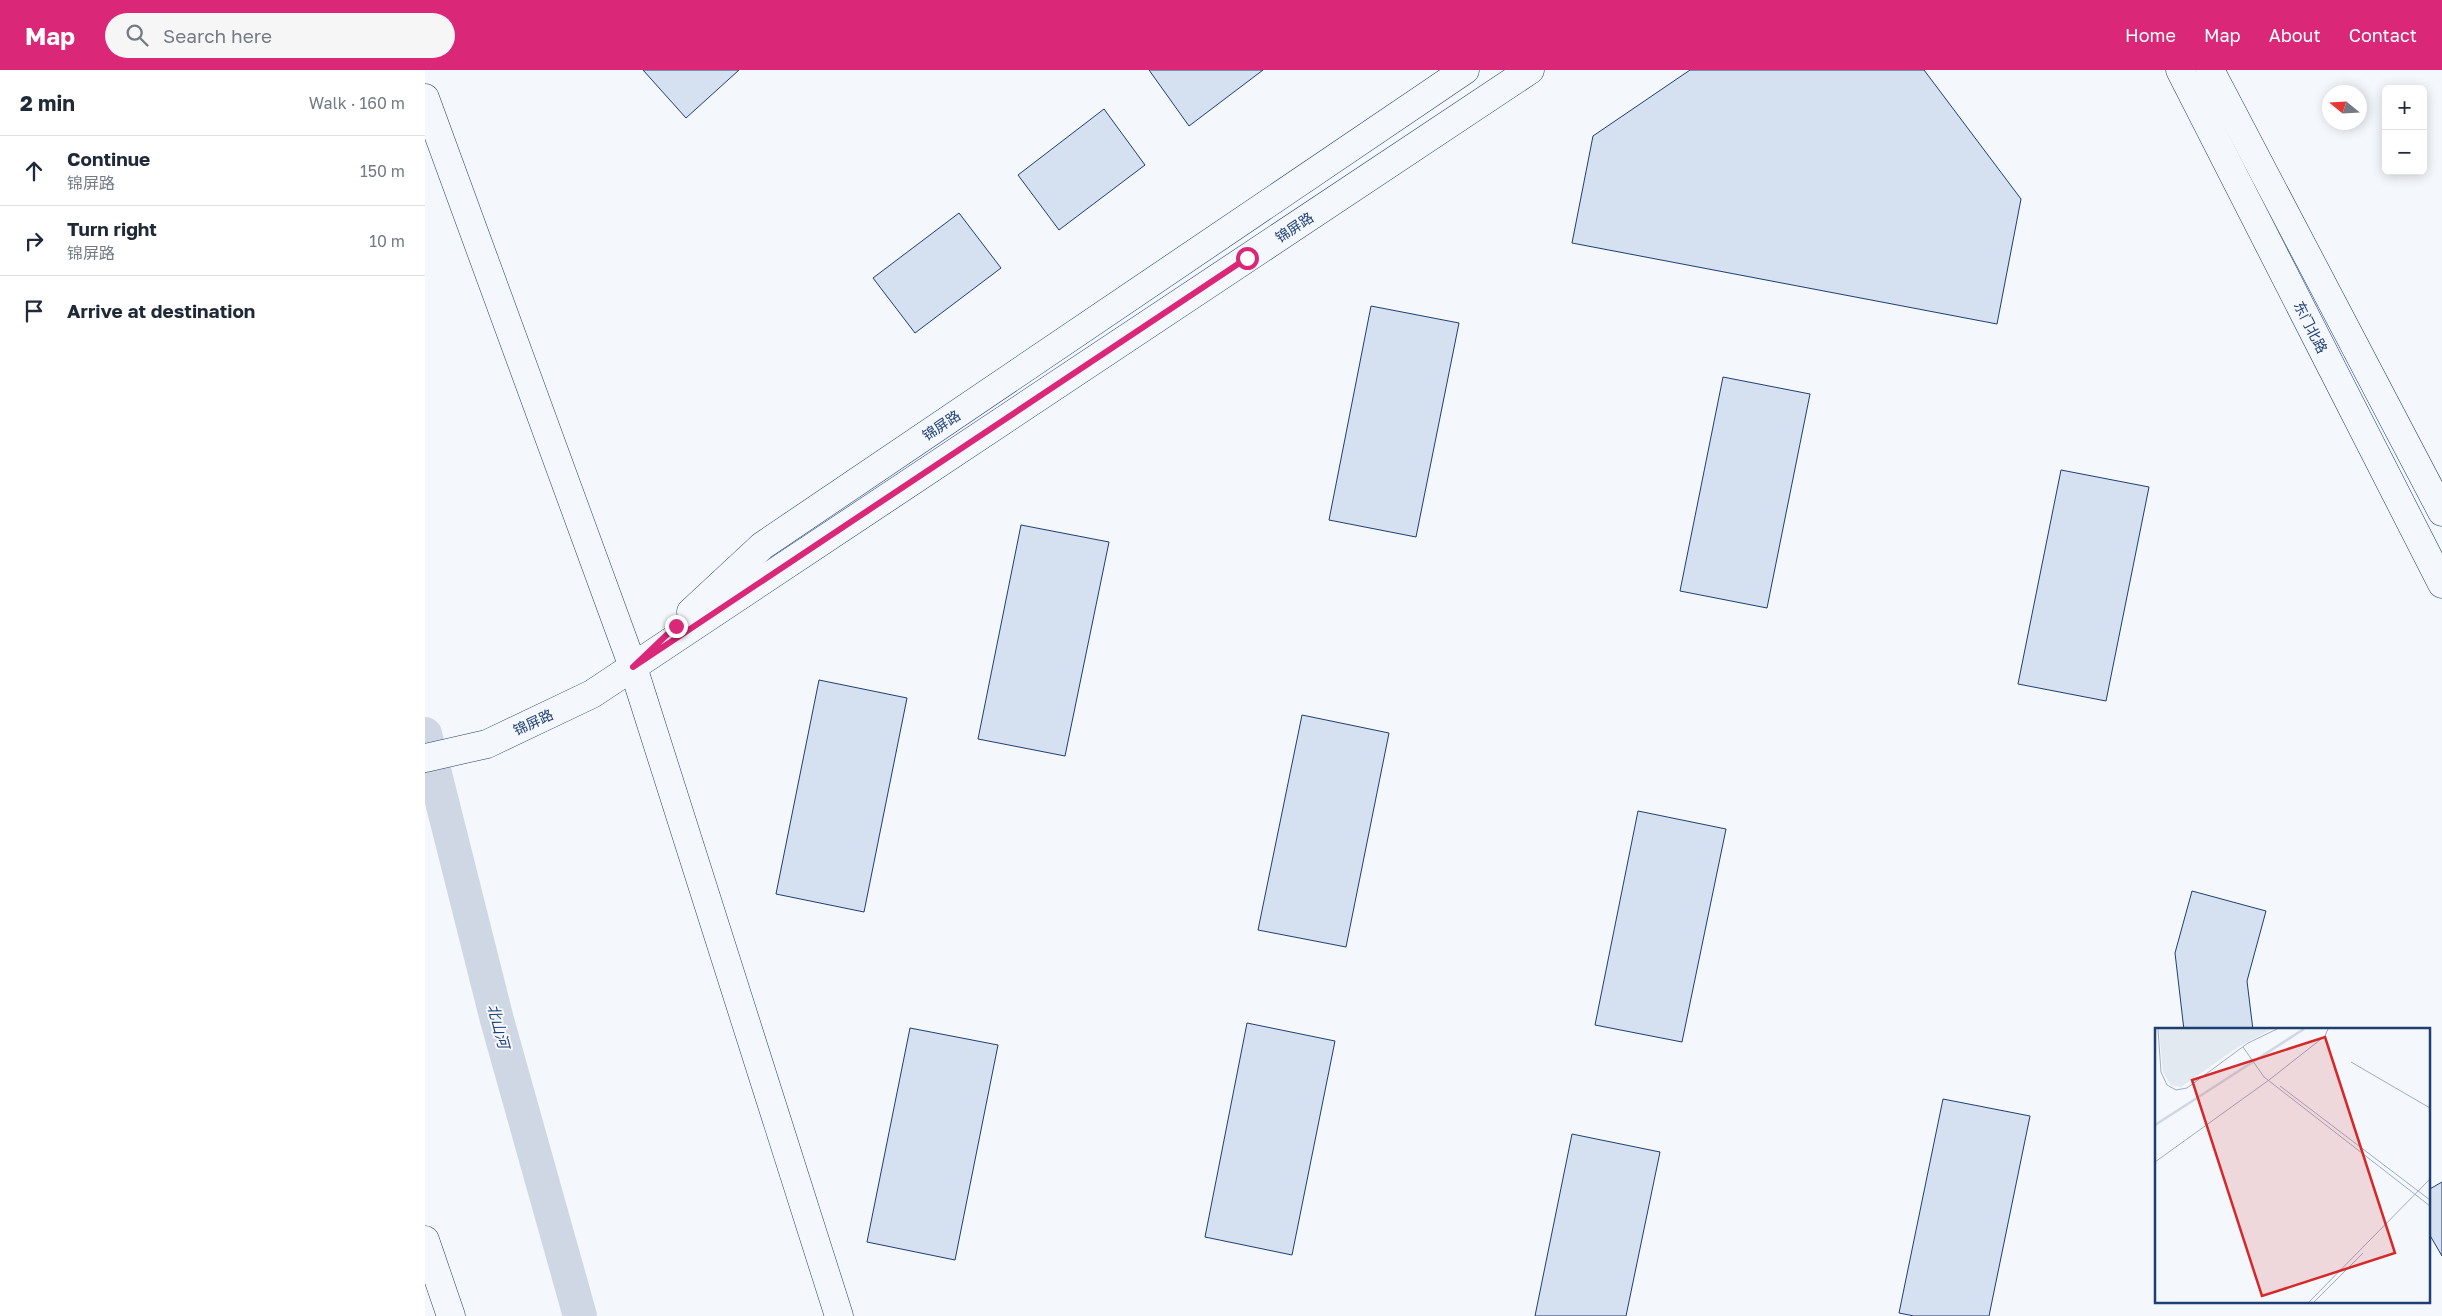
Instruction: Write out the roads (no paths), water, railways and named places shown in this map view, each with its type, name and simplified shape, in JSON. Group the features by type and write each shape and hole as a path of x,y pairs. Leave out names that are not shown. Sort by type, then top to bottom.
{"street":[{"name":"锦屏路","path":"633,667 762,546 1465,70"},
{"name":"锦屏路","path":"425,758 487,744 592,694 1530,70"},
{"name":"东门北路","path":"2180,70 2442,584"},
{"path":"2210,70 2442,512"},
{"path":"425,98 633,667 839,1316"},
{"path":"425,1240 451,1316"}],"waterway":[{"name":"北山河","path":"425,734 497,1020 580,1316"}]}
